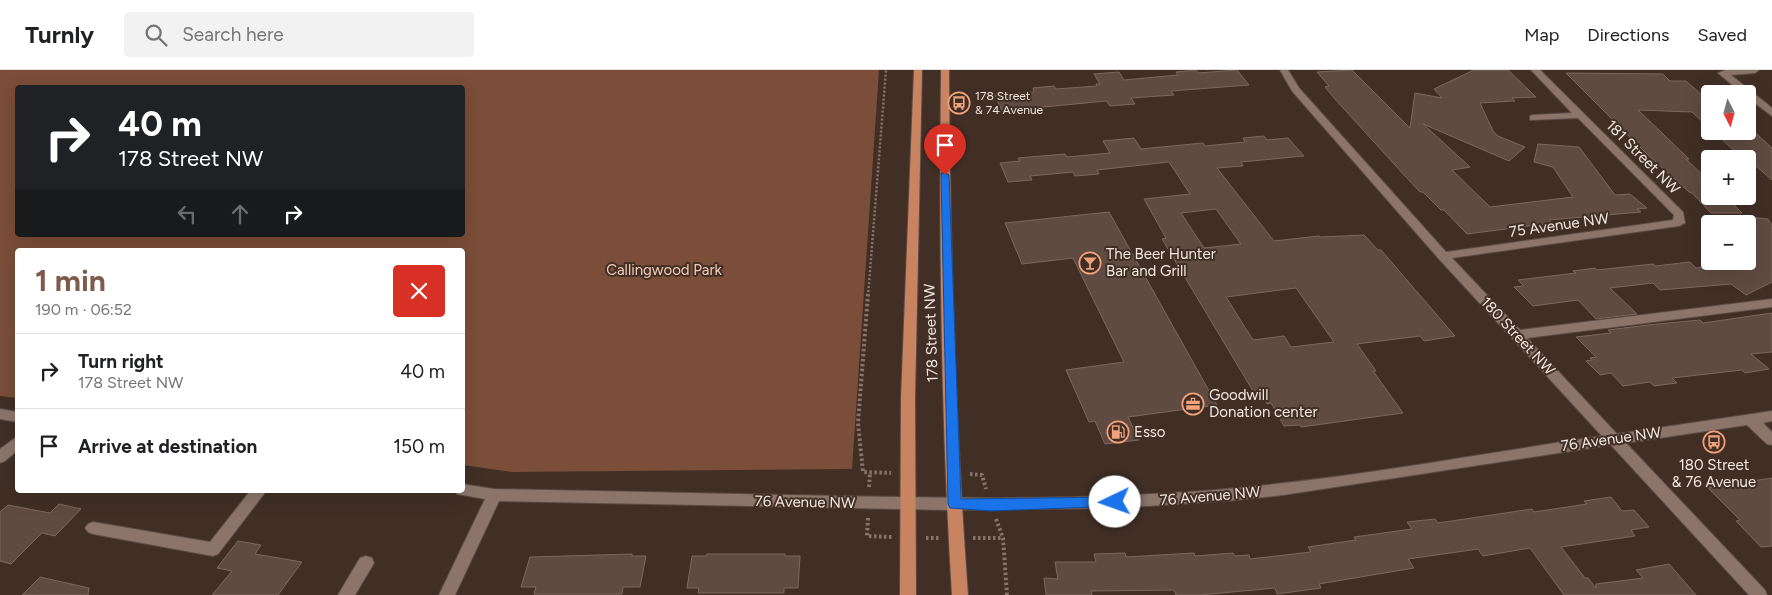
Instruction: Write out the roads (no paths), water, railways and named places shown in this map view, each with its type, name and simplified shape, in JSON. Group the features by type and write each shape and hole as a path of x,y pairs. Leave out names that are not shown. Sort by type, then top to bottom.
{"main road":[{"name":"178 Street NW","path":"908,595 908,352 918,70"},
{"name":"178 Street NW","path":"945,70 946,267 960,595"}],"street":[{"name":"180 Street NW","path":"1284,70 1296,89 1443,256 1755,594"},
{"name":"181 Street NW","path":"1535,70 1679,214 1679,223"},
{"path":"1755,70 1722,73 1772,113"},
{"path":"1533,118 1579,115"},
{"name":"75 Avenue NW","path":"1443,256 1679,223"},
{"path":"1517,334 1772,303"},
{"path":"0,414 15,416"},
{"name":"76 Avenue NW","path":"465,490 494,495 908,504 1084,504 1203,498 1283,489 1613,438 1772,416"},
{"path":"1750,420 1772,440"},
{"path":"0,457 15,444"},
{"path":"93,528 213,549 258,493"},
{"path":"447,595 494,495"},
{"path":"346,595 366,562"}],"place":[{"name":"178 Street & 74 Avenue","path":"959,103"},
{"name":"The Beer Hunter Bar and Grill","path":"1090,263"},
{"name":"Goodwill Donation center","path":"1193,404"},
{"name":"Esso","path":"1118,432"},
{"name":"180 Street & 76 Avenue","path":"1714,442"}],"park label":[{"name":"Callingwood Park","path":"664,270"}]}
